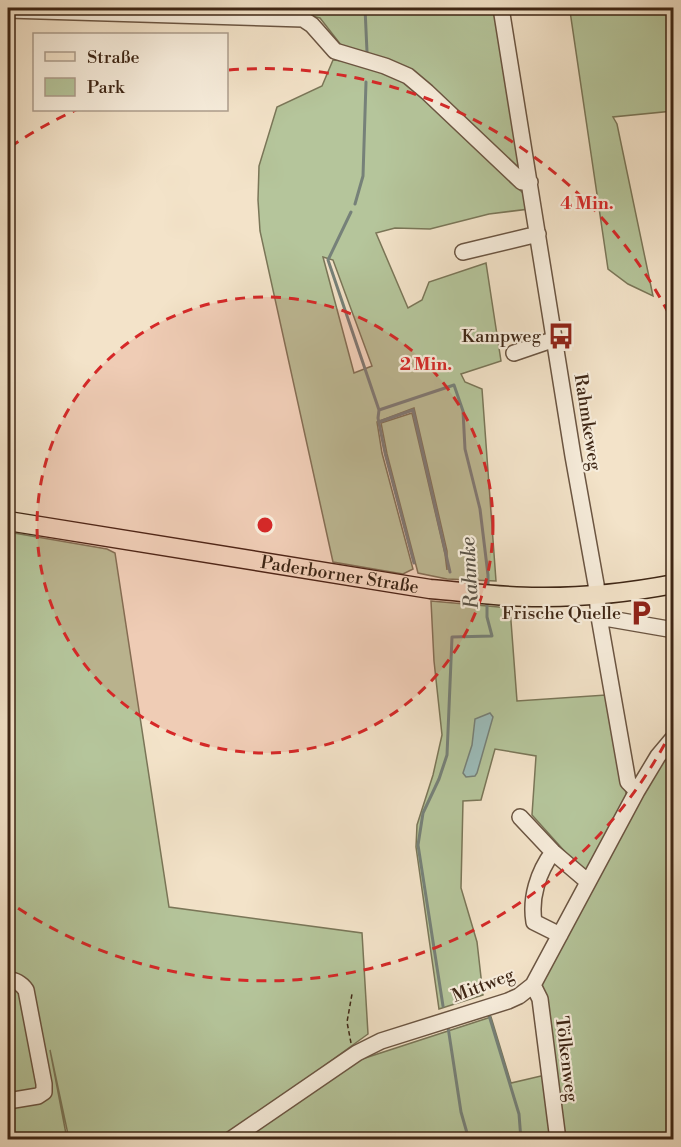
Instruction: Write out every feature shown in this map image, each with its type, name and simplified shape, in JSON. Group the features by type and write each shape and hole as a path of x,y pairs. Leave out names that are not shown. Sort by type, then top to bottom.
{"main road":[{"name":"Paderborner Straße","path":"8,521 430,589 544,597 597,595 674,585"}],"street":[{"name":"Rahmkeweg","path":"501,8 597,595"},
{"path":"8,10 303,19 312,25 335,51 385,66 408,76 522,182 530,182"},
{"path":"464,252 538,234"},
{"path":"514,353 555,339"},
{"path":"597,595 628,782 637,791"},
{"path":"600,616 674,630"},
{"name":"Mittweg","path":"230,1140 353,1056 381,1041 508,1001 534,985 587,881 637,791 658,756 674,737"},
{"path":"520,817 553,852 587,881"},
{"path":"553,852 547,860 536,888 532,908 534,922 560,935"},
{"path":"8,980 22,984 26,990 44,1092 38,1096 8,1101"},
{"name":"Tölkenweg","path":"534,985 540,999 558,1140"}],"path":[{"path":"352,994 347,1022 353,1056"}],"green space":[{"path":"158,8 496,8 522,170 517,173 435,91 341,45 320,18 303,14"},
{"path":"583,8 673,8 673,111 613,117 617,124 653,296 628,284 608,269 570,11"},
{"path":"333,60 364,63 410,84 524,194 529,209 489,214 430,229 395,228 376,233 408,308 422,300 429,282 486,263 501,361 461,374 465,382 482,389 496,581 447,579 418,573 381,423 412,413 447,570 447,551 414,408 377,422 382,453 413,569 403,574 333,562 260,231 258,200 259,166 277,107 322,86","holes":["323,257 333,260 372,366 354,373"]},
{"path":"8,532 107,549 115,553 169,907 362,933 368,1034 223,1139 69,1139 50,1050 67,1139 8,1139"},
{"path":"431,601 510,608 517,701 606,695 627,798 585,874 532,815 536,756 495,749 481,800 463,801 461,888 477,942 483,995 439,1009 416,847 417,825 433,775 442,735 434,661"},
{"path":"673,745 673,1139 242,1140 359,1060 491,1017 511,1083 554,1073 542,983 643,788"}],"water":[{"path":"490,713 493,717 477,773 475,776 466,777 463,773 472,745 475,719"}],"waterway":[{"name":"Rahmke","path":"365,8 367,52"},
{"name":"Rahmke","path":"355,204 363,176 366,82"},
{"name":"Rahmke","path":"351,212 328,260 379,410 454,385 463,411 465,449 480,509 488,590"},
{"path":"379,410 378,418 385,453 414,563"},
{"name":"Rahmke","path":"379,422 413,410 450,572"},
{"name":"Rahmke","path":"443,1006 418,845 423,813 447,755 452,637 492,636 487,617 487,602"},
{"path":"488,1012 519,1114 521,1140"},
{"name":"Rahmke","path":"448,1027 461,1112 469,1140"}],"place":[{"name":"Kampweg","path":"561,336"},
{"name":"Frische Quelle","path":"641,613"}]}
